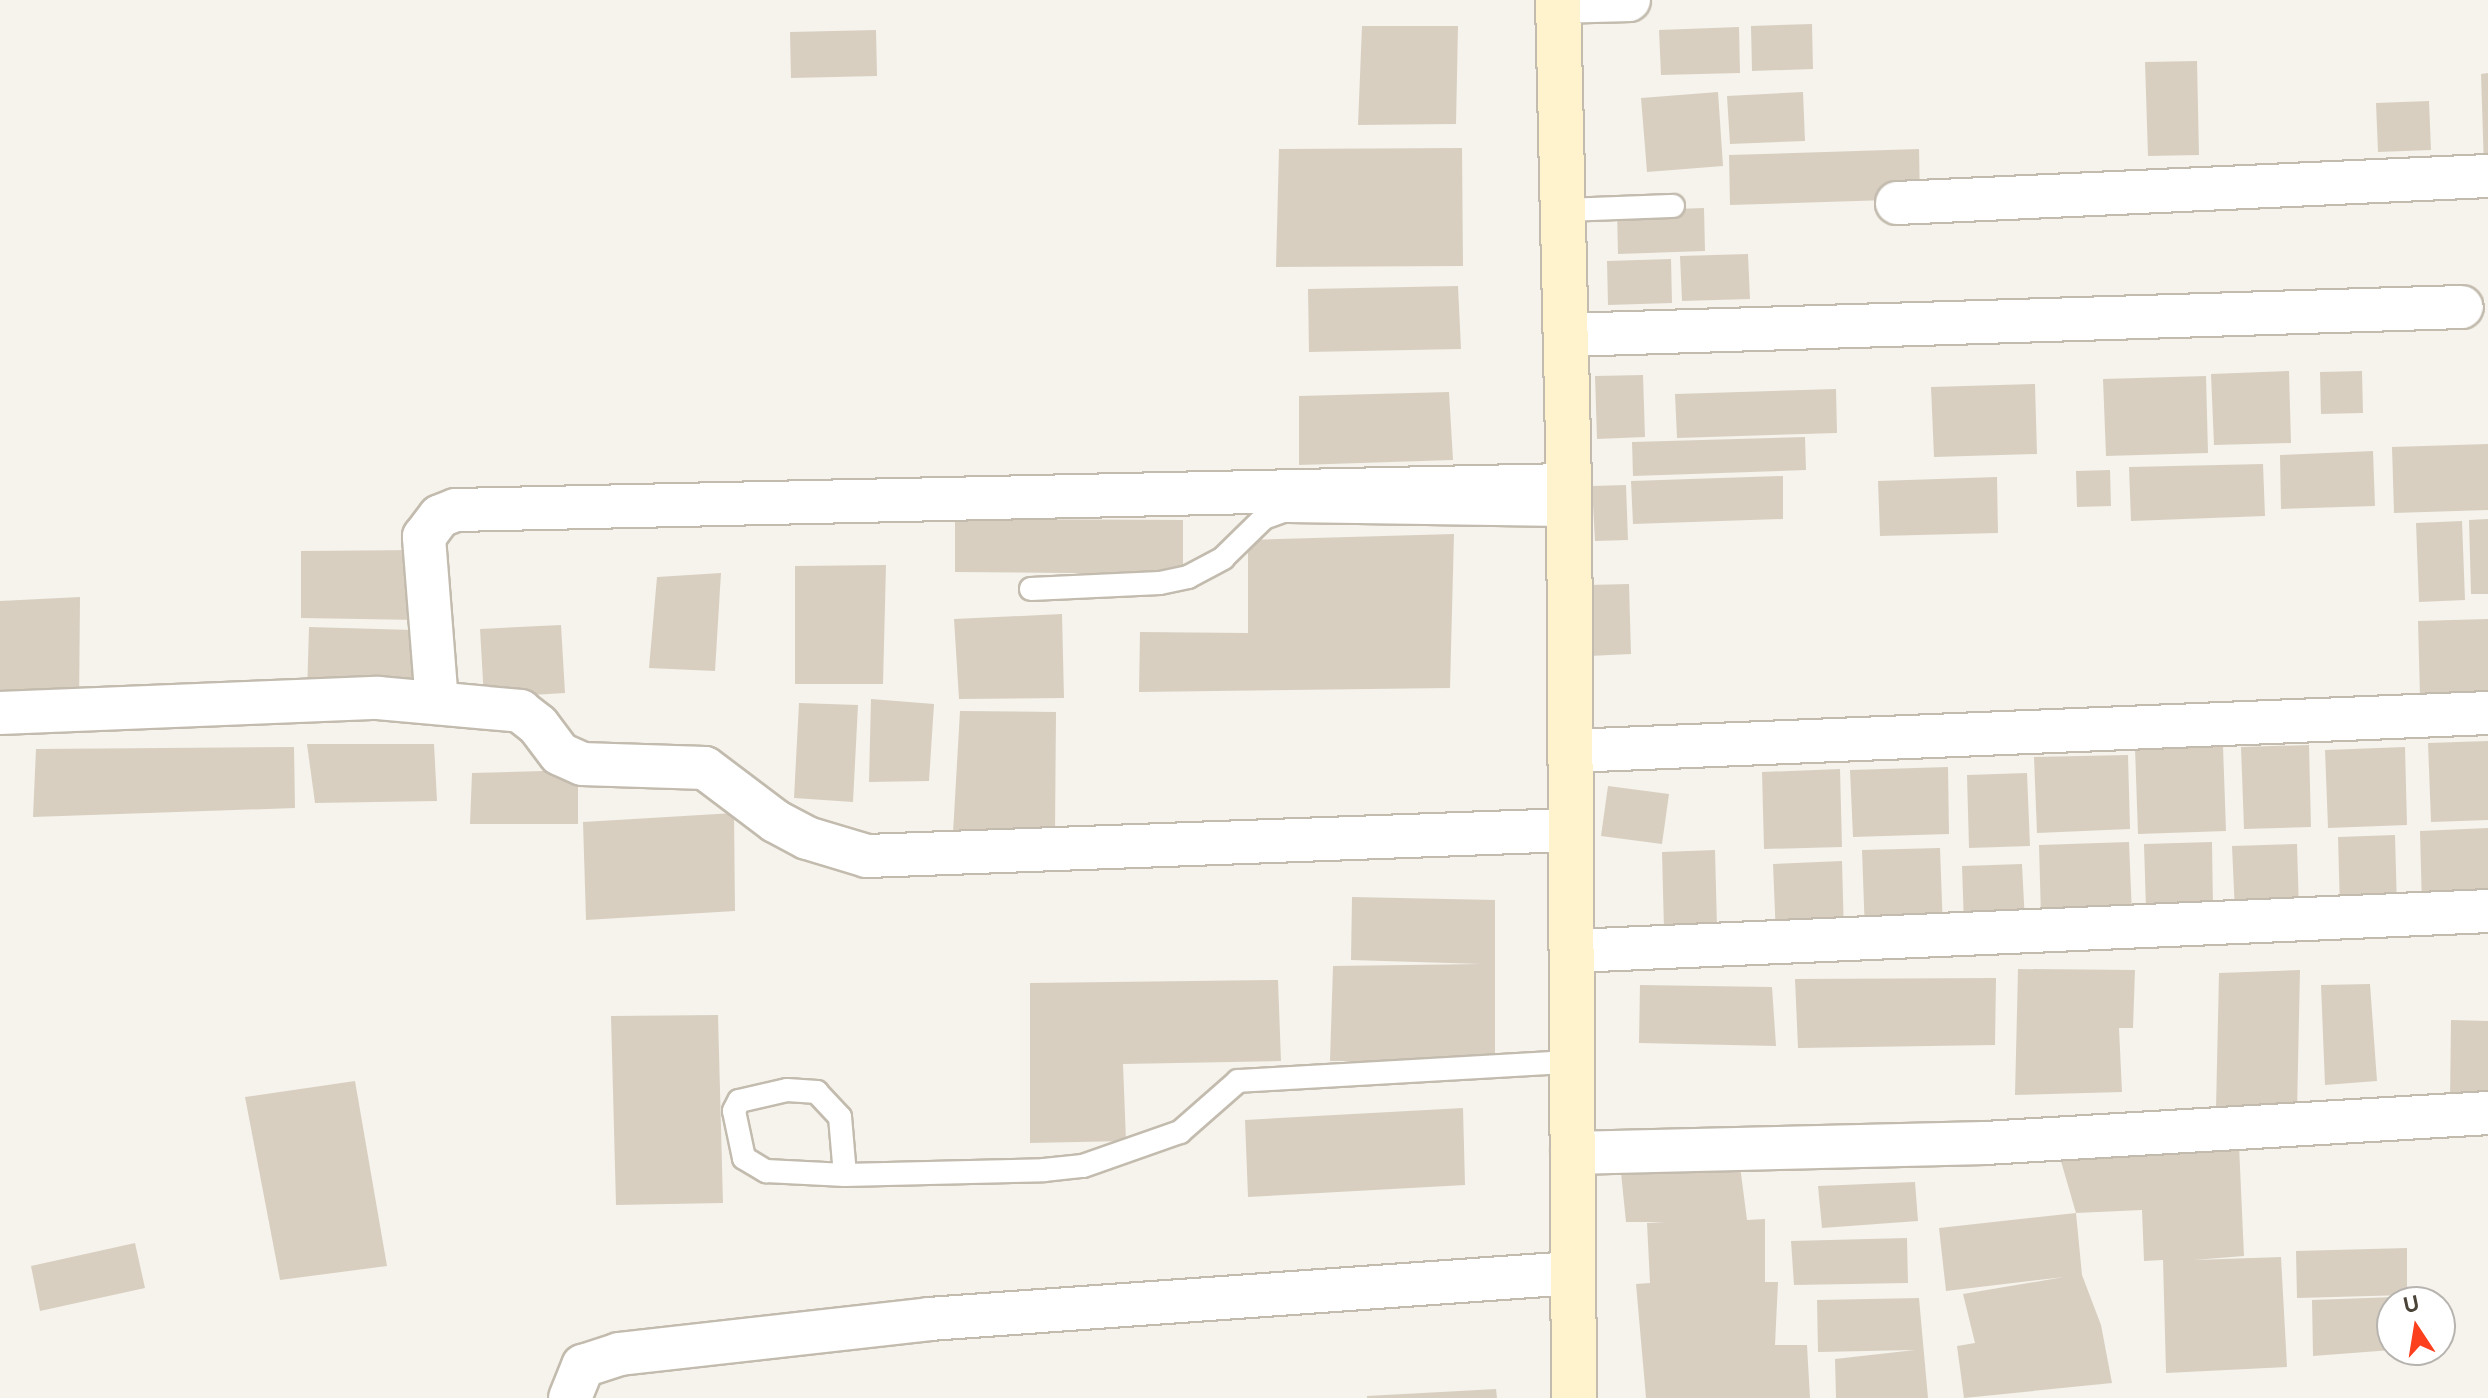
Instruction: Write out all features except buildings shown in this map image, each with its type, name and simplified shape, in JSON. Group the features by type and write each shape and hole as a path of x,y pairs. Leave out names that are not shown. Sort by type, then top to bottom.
{"street":[{"path":"1574,1398 1569,500 1558,1 1629,0"},
{"path":"1897,203 2488,176"},
{"path":"1566,335 2462,307"},
{"path":"437,703 424,537 440,516 456,510 1569,500"},
{"path":"0,713 328,698 520,711 538,725 560,754 582,764 705,768 775,821 807,838 867,856 1570,830"},
{"path":"1570,751 2488,713"},
{"path":"1573,951 2488,911"},
{"path":"1572,1153 1985,1143 2488,1113"},
{"path":"570,1398 583,1366 619,1354 929,1319 1573,1273"}],"lane":[{"path":"1563,210 1673,206"},
{"path":"1031,589 1160,583 1188,577 1223,558 1264,518 1283,511 1569,500"},
{"path":"845,1175 840,1117 817,1092 787,1090 739,1101 734,1111 740,1147 751,1166 784,1174 845,1175 1083,1166 1180,1132 1238,1081 1571,1062"}]}
